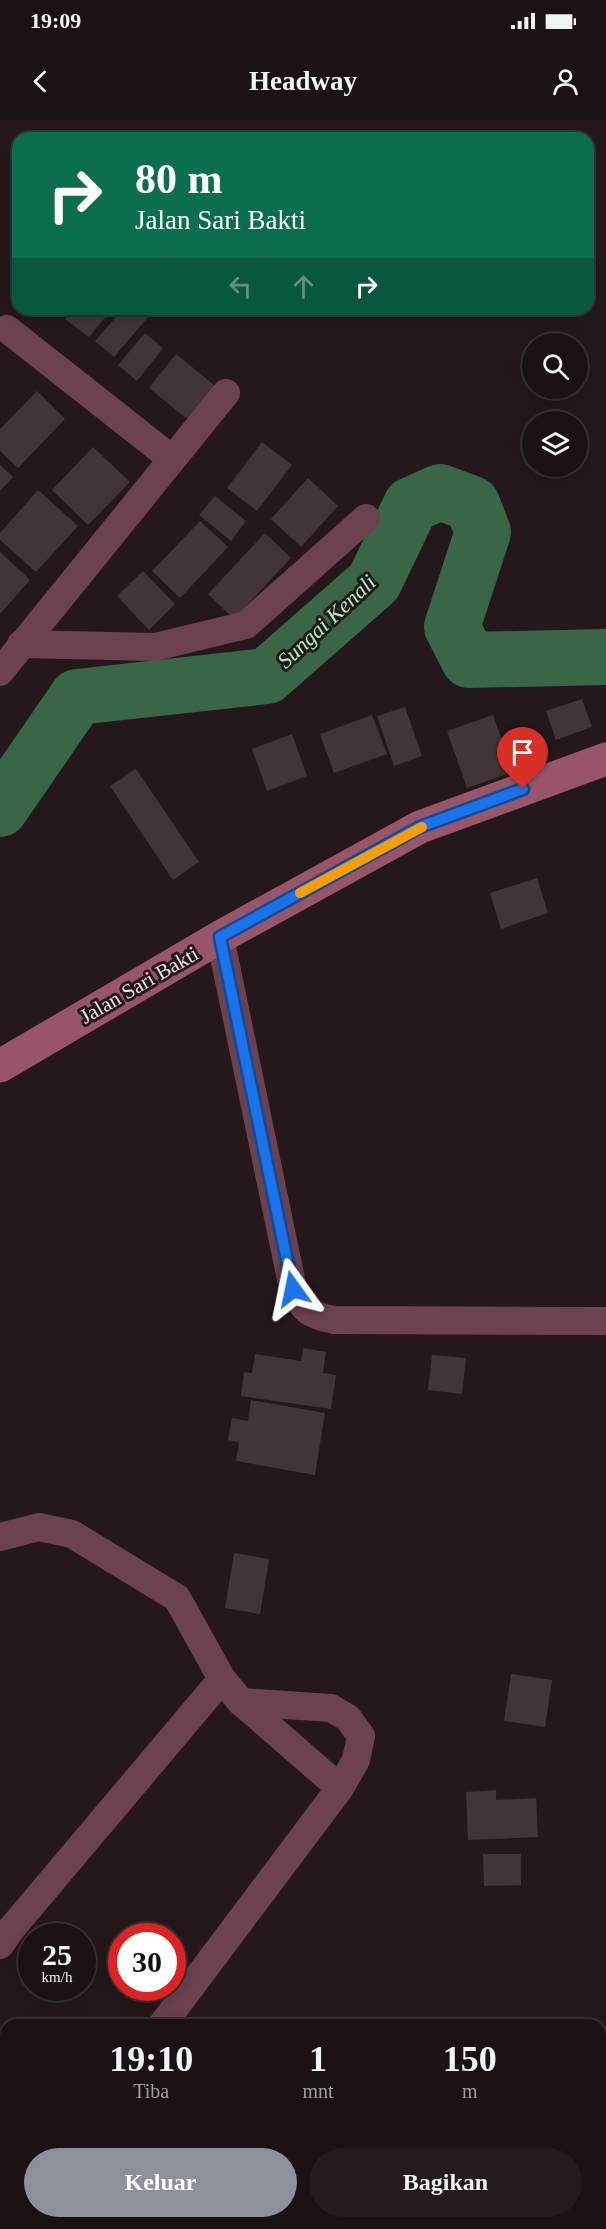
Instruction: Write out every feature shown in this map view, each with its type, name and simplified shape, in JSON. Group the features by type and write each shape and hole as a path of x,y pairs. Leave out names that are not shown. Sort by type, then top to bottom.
{"main road":[{"name":"Jalan Sari Bakti","path":"0,1065 220,937 420,827 606,759"}],"street":[{"path":"8,325 172,459"},
{"path":"0,672 226,393"},
{"path":"21,644 155,647 246,625 366,518"},
{"path":"220,937 293,1289 302,1306 315,1317 334,1320 606,1322"},
{"path":"0,1537 39,1527 72,1534 177,1598 222,1679 241,1702 340,1788"},
{"path":"0,1945 222,1679"},
{"path":"167,2019 340,1788 356,1761 361,1736 348,1718 331,1708 241,1702"}],"building":[{"path":"68,315 107,315 89,337 65,319"},
{"path":"118,315 146,315 148,317 114,357 95,341"},
{"path":"145,333 163,348 137,381 118,365"},
{"path":"176,354 219,389 192,423 149,388"},
{"path":"37,391 65,419 18,468 0,451 0,429"},
{"path":"262,442 292,465 257,511 227,488"},
{"path":"93,447 130,482 88,525 52,490"},
{"path":"0,465 13,477 0,491"},
{"path":"308,478 338,506 301,547 271,519"},
{"path":"38,490 78,526 36,572 0,540 0,533"},
{"path":"215,496 246,521 231,541 199,515"},
{"path":"200,521 228,547 180,598 152,571"},
{"path":"265,533 291,558 234,619 208,594"},
{"path":"0,552 30,580 0,614"},
{"path":"143,571 175,604 149,630 117,596"},
{"path":"582,699 592,727 556,740 546,711"},
{"path":"405,707 422,756 394,766 377,716"},
{"path":"372,715 387,754 334,773 320,734"},
{"path":"493,715 513,772 467,788 447,731"},
{"path":"292,734 307,776 267,791 252,749"},
{"path":"136,769 199,862 173,880 110,786"},
{"path":"537,878 548,913 501,929 490,893"},
{"path":"303,1348 326,1352 323,1373 336,1375 331,1409 241,1396 244,1372 252,1373 255,1354 301,1361"},
{"path":"432,1355 466,1358 462,1394 428,1390"},
{"path":"251,1400 325,1413 315,1475 236,1461 239,1442 228,1440 232,1418 248,1421"},
{"path":"234,1553 269,1559 260,1614 225,1608"},
{"path":"511,1674 552,1680 545,1727 504,1721"},
{"path":"496,1790 496,1800 536,1798 538,1837 468,1840 466,1792"},
{"path":"483,1854 521,1854 521,1885 484,1886"}],"waterway":[{"name":"Sungai Kenali","path":"0,809 77,697 267,676 374,582 411,505 440,492 472,504 483,532 452,627 469,660 606,657"}],"slow traffic":[{"path":"300,893 422,827"}],"route":[{"path":"293,1289 220,937 420,827 523,789"}]}
